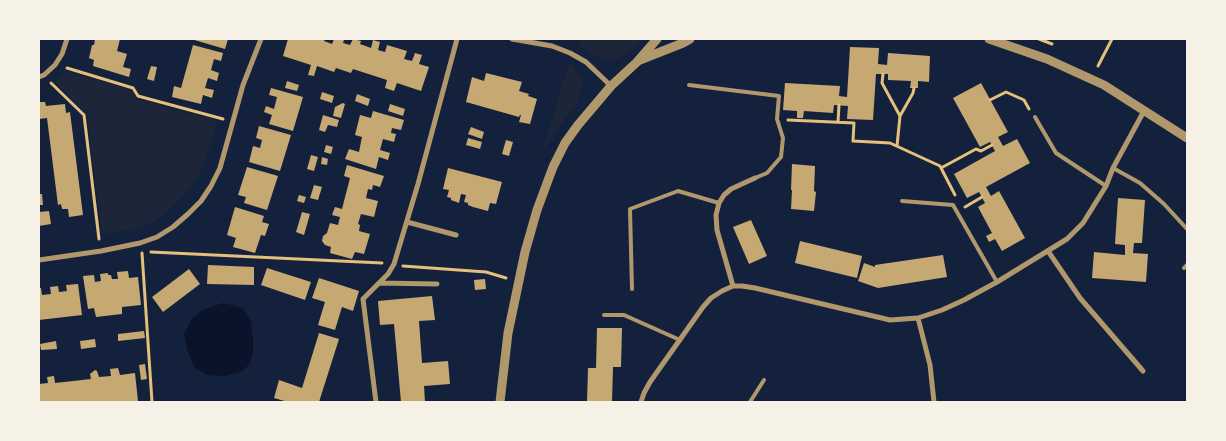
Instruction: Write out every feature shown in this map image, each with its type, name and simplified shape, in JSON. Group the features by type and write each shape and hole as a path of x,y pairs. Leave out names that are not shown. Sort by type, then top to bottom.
{"street":[{"path":"41,76 55,65 62,54 67,39"},
{"path":"39,260 140,243 157,237 173,227 188,214 201,201 220,168 243,85 261,39"},
{"path":"376,402 363,300 388,274 394,264 457,39"},
{"path":"512,39 552,46 570,53 586,62 611,86"},
{"path":"500,402 508,333 525,252 544,188 553,167 578,125 611,86 637,62 657,39"},
{"path":"637,62 683,44 690,39"},
{"path":"989,39 1047,59 1084,75 1145,110 1187,138"},
{"path":"641,402 650,382 702,307 711,298 732,286 755,288 890,320 918,318 949,307 997,282 1067,239 1084,223 1106,186 1145,110"},
{"path":"732,286 717,230 716,215 719,203 724,195 731,189 755,178"},
{"path":"407,222 456,234"},
{"path":"1048,251 1080,298 1143,371"},
{"path":"379,283 437,284"},
{"path":"918,318 930,365 934,402"}],"lane":[{"path":"689,85 779,96 777,119 783,138 781,157 767,173 755,178"},
{"path":"1035,116 1056,153 1106,186"},
{"path":"1114,168 1140,183 1164,204 1187,229"},
{"path":"632,289 630,209 678,191 719,203"},
{"path":"902,202 953,205 997,282"},
{"path":"604,315 624,315 680,340"},
{"path":"750,402 764,380"}],"path":[{"path":"1098,66 1112,39"},
{"path":"55,65 133,88 138,96 233,122"},
{"path":"883,74 882,83 900,116"},
{"path":"41,76 84,115 101,251"},
{"path":"897,146 900,116 913,94 914,88"},
{"path":"990,100 1006,92 1024,100 1035,116"},
{"path":"838,122 839,105"},
{"path":"777,119 854,123 853,141 890,143 940,166 958,200"},
{"path":"941,168 976,149 981,152 992,145"},
{"path":"963,208 982,197"},
{"path":"152,402 142,252 381,262 408,268 486,272 507,278"}],"shaded area":[{"path":"581,39 642,39 630,52 609,61 597,57 579,46"},
{"path":"569,64 573,66 581,79 580,96 578,102 541,155"},
{"path":"64,71 131,90 136,99 217,121 200,172 180,200 165,214 151,223 140,228 102,234 87,114 55,82"},
{"path":"223,303 243,308 251,322 253,353 250,364 241,372 224,376 207,375 195,368 187,350 184,334 191,320 202,310"}],"building":[{"path":"95,39 120,39 117,51 127,54 123,67 131,69 129,77 93,66 94,60 89,58"},
{"path":"191,39 228,39 225,49"},
{"path":"288,39 325,39 324,41 332,44 334,39 340,39 344,40 343,43 350,45 353,39 361,41 360,44 371,48 373,40 380,42 378,50 385,52 387,45 407,51 404,59 412,61 415,53 422,55 419,64 429,67 421,91 397,83 394,91 385,88 387,80 353,69 351,73 336,68 334,72 317,66 314,76 308,75 311,65 283,56"},
{"path":"193,45 223,53 221,61 214,59 211,70 219,73 217,81 208,78 205,88 214,90 212,98 203,95 201,104 172,97 174,86 181,88"},
{"path":"850,47 879,48 878,64 887,65 888,53 930,56 929,82 918,81 918,88 910,88 911,81 888,80 888,74 876,74 873,120 847,119 848,106 834,105 833,113 804,111 803,118 797,118 797,111 783,110 785,83 840,86 839,96 847,97"},
{"path":"151,66 157,67 154,81 147,79"},
{"path":"486,73 522,82 519,91 537,99 530,124 519,122 521,115 519,117 466,102 472,77 484,81"},
{"path":"287,81 299,85 297,91 285,88"},
{"path":"981,83 1008,132 998,137 1003,146 1017,139 1030,163 986,187 991,196 999,191 1025,238 1002,251 995,239 989,242 986,236 992,233 978,207 985,203 979,192 967,198 954,174 995,151 990,142 980,147 953,98"},
{"path":"271,88 303,97 293,131 269,124 272,115 264,112 266,106 274,109 277,97 269,95"},
{"path":"322,92 334,96 332,103 320,99"},
{"path":"357,94 370,99 368,106 355,101"},
{"path":"39,102 45,102 46,106 65,104 66,113 70,112 83,215 69,217 68,209 62,209 61,204 58,205 47,118 39,119"},
{"path":"343,103 345,104 341,118 333,116 335,107"},
{"path":"390,104 405,109 403,116 388,111"},
{"path":"373,111 404,120 401,130 392,128 391,133 396,134 394,142 383,139 380,150 390,153 388,160 379,157 376,169 345,159 349,149 359,152 362,137 355,135 360,115 371,118"},
{"path":"323,115 339,120 337,127 328,125 325,132 319,130"},
{"path":"259,126 291,135 280,171 249,162 253,146 260,148 262,140 256,138"},
{"path":"471,127 484,132 482,139 468,134"},
{"path":"468,138 482,142 480,149 466,145"},
{"path":"506,140 513,142 509,156 502,154"},
{"path":"326,145 333,147 331,154 324,152"},
{"path":"311,155 318,157 314,171 307,169"},
{"path":"322,157 328,159 327,165 321,164"},
{"path":"792,164 815,166 814,191 816,192 814,211 791,209"},
{"path":"347,165 384,176 380,187 373,185 372,190 368,189 366,198 378,201 374,217 361,214 358,224 360,225 359,231 370,234 364,254 355,252 352,259 330,253 331,247 325,245 322,241 330,223 338,225 340,217 332,215 335,207 342,209 350,178 344,176"},
{"path":"247,167 278,176 267,210 244,203 246,197 238,195"},
{"path":"448,168 502,182 496,204 490,203 488,211 468,205 468,203 464,202 466,195 461,194 459,203 447,197 449,190 443,189"},
{"path":"314,185 322,187 318,200 310,198"},
{"path":"39,194 42,194 43,205 39,205"},
{"path":"299,195 306,197 304,203 297,201"},
{"path":"1118,198 1145,200 1142,243 1134,243 1133,253 1148,254 1146,282 1092,278 1094,252 1125,255 1125,245 1115,244"},
{"path":"235,207 264,216 262,222 269,224 265,236 261,235 255,253 233,247 236,238 227,235"},
{"path":"49,211 51,224 39,226 39,212"},
{"path":"302,212 310,214 304,235 296,232"},
{"path":"751,220 767,256 749,264 733,227"},
{"path":"800,241 862,256 857,278 795,263"},
{"path":"943,255 947,277 878,288 858,281 864,263 875,267 875,265"},
{"path":"208,265 254,267 254,285 207,284"},
{"path":"267,268 311,282 305,300 261,285"},
{"path":"189,269 200,284 163,312 152,297"},
{"path":"128,271 129,278 138,277 141,305 122,307 122,314 96,317 94,308 88,309 83,276 94,275 95,282 101,281 100,274 108,273 112,279 118,279 117,272"},
{"path":"319,278 359,291 353,311 342,307 335,330 318,325 325,302 312,298"},
{"path":"485,279 486,289 475,290 474,280"},
{"path":"78,284 82,315 39,320 39,288 41,288 42,295 51,294 50,287 58,286 59,292 67,291 66,285"},
{"path":"432,296 435,320 419,321 422,363 448,361 450,384 424,386 425,402 401,402 394,324 380,325 378,301"},
{"path":"597,328 622,328 621,367 613,367 612,402 587,402 588,368 596,368"},
{"path":"144,331 145,338 118,341 118,334"},
{"path":"319,333 339,339 319,402 288,402 274,398 279,380 302,388"},
{"path":"95,339 96,347 81,349 80,341"},
{"path":"56,341 57,349 41,350 40,344"},
{"path":"145,364 147,379 141,380 139,365"},
{"path":"118,368 120,375 135,373 138,401 39,402 39,384 48,383 47,377 54,376 55,383 91,379 90,374 95,370 99,377 111,376 110,369"}]}
